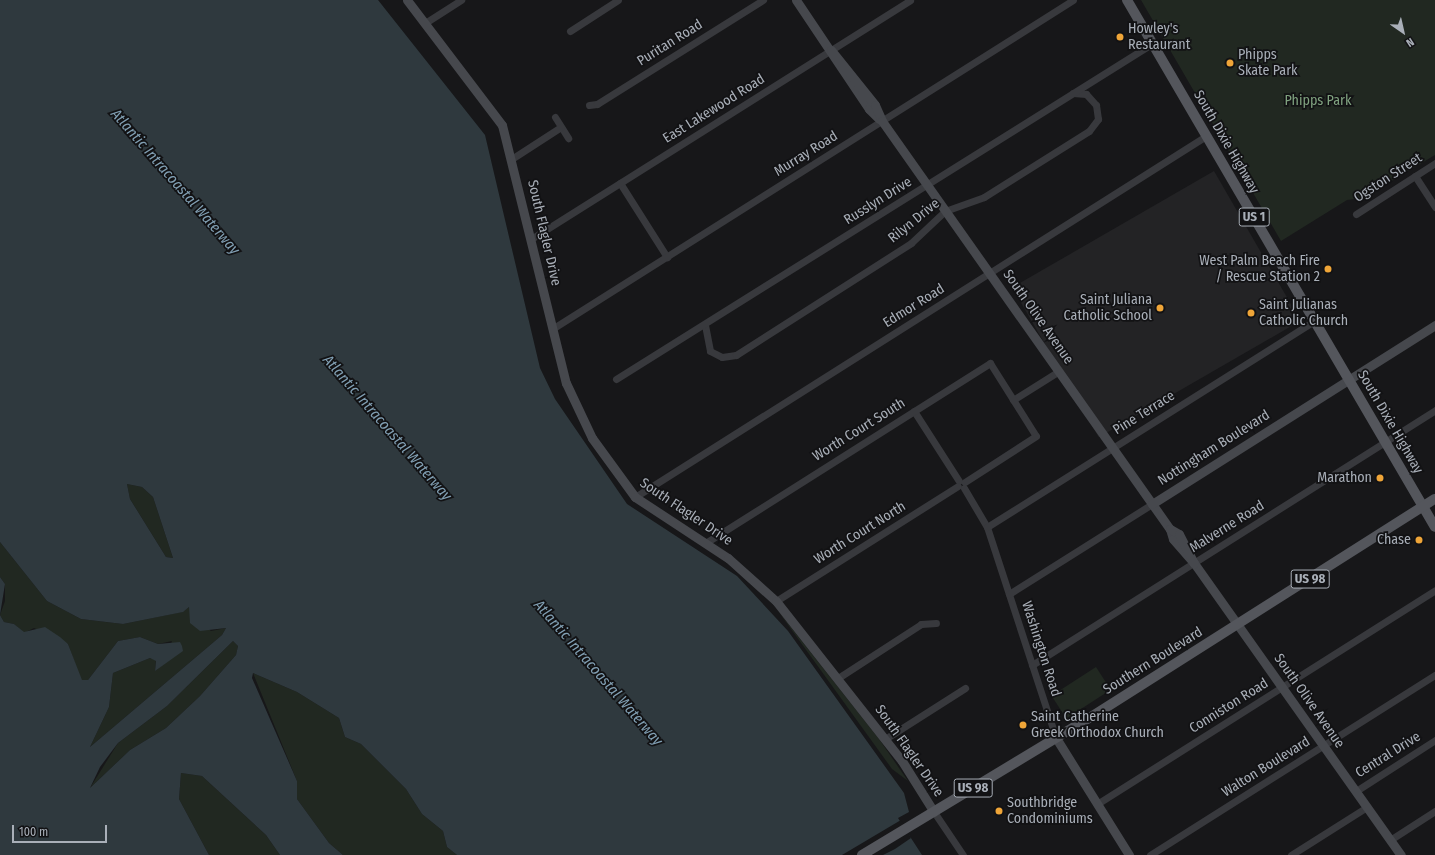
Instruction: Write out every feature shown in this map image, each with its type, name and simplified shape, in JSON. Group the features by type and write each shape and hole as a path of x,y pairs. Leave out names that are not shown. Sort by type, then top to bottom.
{"main road":[{"name":"South Dixie Highway","path":"1127,0 1435,527"},
{"name":"Southern Boulevard","path":"862,855 1056,738 1435,499"}],"street":[{"name":"South Flagler Drive","path":"407,0 494,110 513,158 552,329 566,383 579,416 618,478 635,497 707,542 776,602 885,739 963,855"},
{"path":"425,23 461,0"},
{"path":"570,31 618,0"},
{"name":"Puritan Road","path":"589,105 597,104 763,0"},
{"name":"South Olive Avenue","path":"796,0 831,50 869,109 882,121 1152,504 1170,529 1179,534 1194,563 1401,855"},
{"name":"East Lakewood Road","path":"532,239 910,0"},
{"name":"Murray Road","path":"552,329 1073,0"},
{"name":"Russlyn Drive","path":"616,379 705,325 1153,44"},
{"name":"Rilyn Drive","path":"705,325 710,351 722,357 736,355 911,244 945,211 984,197 1093,128 1098,119 1096,104 1086,94 1073,93"},
{"path":"555,117 568,138"},
{"path":"513,158 561,127"},
{"name":"Edmor Road","path":"635,497 990,274 1206,136"},
{"name":"Ogston Street","path":"1356,214 1435,163"},
{"path":"1415,176 1435,207"},
{"path":"620,183 667,257"},
{"name":"Pine Terrace","path":"987,526 1314,321"},
{"name":"Nottingham Boulevard","path":"1009,594 1435,325"},
{"name":"Worth Court South","path":"707,542 990,363 1013,400"},
{"path":"1013,400 1059,371"},
{"name":"Worth Court North","path":"776,602 1036,436 1013,400"},
{"name":"Malverne Road","path":"1032,665 1435,410"},
{"name":"Washington Road","path":"914,411 987,526 1056,738 1129,855"},
{"name":"Conniston Road","path":"1097,804 1435,590"},
{"path":"838,678 921,624 936,623"},
{"name":"Walton Boulevard","path":"1150,855 1435,675"},
{"path":"885,739 965,688"},
{"name":"Central Drive","path":"1356,791 1435,740"},
{"path":"1291,855 1367,807"},
{"path":"1390,840 1435,811"}],"shaded area":[{"name":"Saint Juliana Catholic School","path":"1214,171 1300,321 1099,437 1012,288"}],"green space":[{"name":"Phipps Park","path":"1141,0 1435,0 1435,155 1363,198 1347,200 1281,241"},
{"path":"127,484 142,487 153,497 173,558 166,557 130,499"},
{"path":"0,542 47,601 81,619 123,624 182,612 189,607 192,616 211,631 226,628 222,635 90,747 109,707 113,673 150,658 156,660 155,671 165,663 172,641 158,644 140,637 118,641 88,680 81,680 68,644 34,628 24,633 14,624 4,622 0,615 5,601 5,584 0,577"},
{"path":"778,611 879,739 908,781 892,769"},
{"path":"233,641 238,646 236,655 200,696 166,728 130,750 90,788 118,743 167,706"},
{"path":"1096,667 1111,690 1066,719 1052,696"},
{"path":"253,673 297,692 339,718 345,737 361,744 406,789 422,814 443,831 447,847 457,855 343,855 329,843 297,799 297,781"},
{"path":"181,773 202,776 266,835 280,855 209,855 179,799"}],"water":[{"name":"Atlantic Intracoastal Waterway","path":"0,0 378,0 485,135 540,368 555,399 627,504 737,576 788,631 904,793 909,812 898,818 922,855 457,855 447,847 443,831 422,814 406,789 361,744 345,737 339,718 297,692 253,673 252,678 297,781 297,799 329,843 343,855 280,855 266,835 202,776 181,773 179,799 209,855 0,855 0,615 4,622 14,624 24,632 45,627 60,637 68,644 82,680 88,680 118,641 140,637 158,644 180,642 183,651 155,671 156,661 150,658 113,673 109,707 90,747 222,635 226,628 200,631 190,623 189,607 183,612 123,624 81,619 47,601 0,542","holes":["127,484 142,487 153,497 173,558 166,557 130,499","233,641 238,646 236,655 200,696 166,728 130,750 90,788 100,767 118,743 167,706"]},
{"path":"0,577 5,584 0,615"}],"pier":[{"path":"901,820 911,838 895,849 883,855 842,855"}],"place":[{"name":"Howley's Restaurant","path":"1120,37"},
{"name":"Phipps Skate Park","path":"1230,63"},
{"name":"West Palm Beach Fire / Rescue Station 2","path":"1328,269"},
{"name":"Saint Juliana Catholic School","path":"1160,308"},
{"name":"Saint Julianas Catholic Church","path":"1251,313"},
{"name":"Marathon","path":"1380,478"},
{"name":"Chase","path":"1419,540"},
{"name":"Saint Catherine Greek Orthodox Church","path":"1023,725"},
{"name":"Southbridge Condominiums","path":"999,811"}]}
